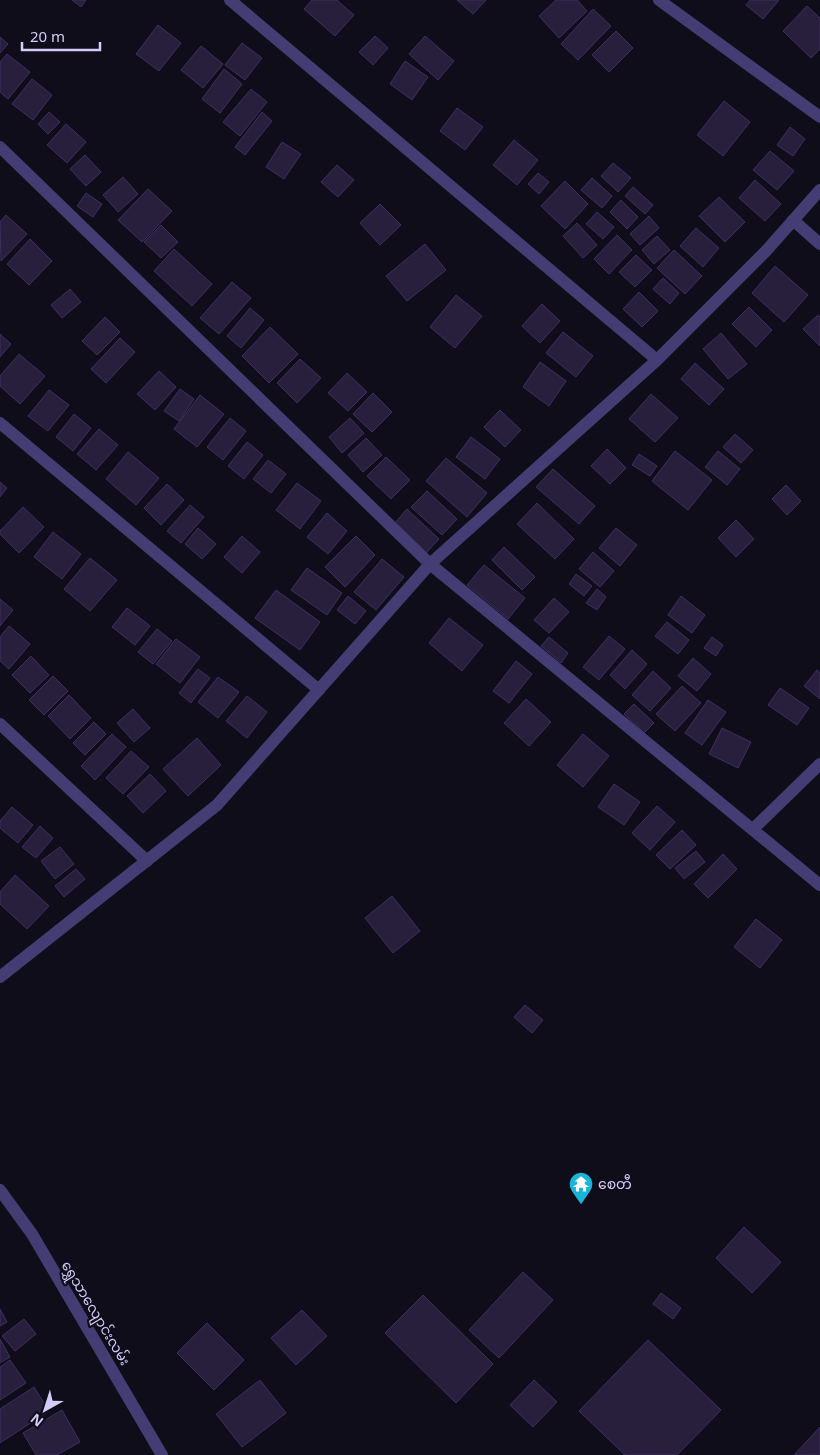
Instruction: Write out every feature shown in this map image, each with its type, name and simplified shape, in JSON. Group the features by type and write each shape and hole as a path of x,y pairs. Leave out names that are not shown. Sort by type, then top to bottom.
{"street":[{"path":"230,0 658,360"},
{"path":"660,0 820,117"},
{"path":"0,148 430,564 820,885"},
{"path":"0,976 217,805 430,564 658,360 766,251 820,190"},
{"path":"793,220 820,244"},
{"path":"0,423 319,690"},
{"path":"0,724 147,861"},
{"path":"753,829 820,764"},
{"name":"ရွှေသာလျောင်းလမ်း","path":"0,1190 32,1234 162,1455"}],"building":[{"path":"72,0 86,0 81,7"},
{"path":"312,0 337,0 354,15 335,36 304,9"},
{"path":"457,0 486,0 473,14"},
{"path":"556,0 577,0 587,11 559,38 539,16"},
{"path":"750,0 779,0 763,19 746,5"},
{"path":"807,6 820,18 820,49 811,58 783,31"},
{"path":"593,9 611,26 578,60 561,44"},
{"path":"158,25 181,43 159,71 136,54"},
{"path":"616,31 633,48 609,72 592,55"},
{"path":"375,36 388,48 373,65 359,52"},
{"path":"425,36 454,61 438,80 409,54"},
{"path":"0,37 8,44 0,53"},
{"path":"242,43 262,58 245,80 225,65"},
{"path":"201,46 223,64 203,88 181,70"},
{"path":"7,54 30,72 8,99 0,92 0,62"},
{"path":"405,61 428,77 412,100 390,84"},
{"path":"224,69 242,84 220,113 202,99"},
{"path":"32,79 52,95 33,120 12,104"},
{"path":"251,89 267,102 240,136 223,122"},
{"path":"724,101 750,122 723,156 697,135"},
{"path":"457,108 483,127 465,150 440,131"},
{"path":"49,112 60,122 48,134 38,124"},
{"path":"262,112 272,121 245,155 235,147"},
{"path":"66,124 86,142 67,163 47,145"},
{"path":"790,127 805,139 793,156 777,145"},
{"path":"514,140 538,160 517,185 493,165"},
{"path":"282,142 301,154 284,179 266,167"},
{"path":"770,151 794,171 777,190 753,170"},
{"path":"85,155 101,172 86,186 70,169"},
{"path":"613,163 631,178 618,192 601,176"},
{"path":"337,165 354,180 338,197 321,182"},
{"path":"538,173 549,182 539,194 528,184"},
{"path":"123,177 138,194 118,212 103,195"},
{"path":"592,178 612,196 602,208 581,190"},
{"path":"755,180 781,204 765,221 739,198"},
{"path":"565,181 588,204 565,229 541,206"},
{"path":"633,187 653,205 645,214 625,196"},
{"path":"148,189 172,211 142,242 118,220"},
{"path":"86,193 102,204 93,217 77,206"},
{"path":"719,197 745,222 725,242 699,216"},
{"path":"621,200 638,217 627,229 610,212"},
{"path":"380,204 401,225 380,245 360,223"},
{"path":"597,212 614,227 603,239 586,224"},
{"path":"6,215 27,234 1,261 0,222"},
{"path":"649,216 659,228 640,245 630,234"},
{"path":"577,223 597,245 583,258 563,236"},
{"path":"161,225 178,242 161,258 144,242"},
{"path":"696,228 719,248 703,267 680,246"},
{"path":"617,235 632,250 609,274 594,259"},
{"path":"657,236 670,250 654,264 642,250"},
{"path":"30,239 52,261 29,285 7,264"},
{"path":"425,244 446,270 407,301 386,276"},
{"path":"174,249 212,284 192,306 154,271"},
{"path":"674,250 702,276 685,294 657,268"},
{"path":"636,255 652,270 635,287 619,272"},
{"path":"775,266 808,295 784,322 752,293"},
{"path":"663,278 679,293 670,304 653,289"},
{"path":"232,282 251,298 219,334 200,318"},
{"path":"70,289 81,302 62,318 51,305"},
{"path":"639,292 658,311 642,327 623,309"},
{"path":"456,295 482,316 455,348 430,327"},
{"path":"542,304 560,321 540,343 522,326"},
{"path":"749,307 772,330 756,347 732,324"},
{"path":"250,308 264,320 241,348 227,336"},
{"path":"818,315 820,317 820,346 803,329"},
{"path":"105,317 120,332 97,355 82,341"},
{"path":"270,327 298,354 269,383 242,356"},
{"path":"563,332 593,356 576,377 546,353"},
{"path":"721,333 747,364 728,379 703,349"},
{"path":"0,334 11,344 0,357"},
{"path":"120,338 135,352 106,383 91,369"},
{"path":"19,354 45,376 20,404 0,386 0,376"},
{"path":"300,359 321,378 297,403 277,383"},
{"path":"540,362 566,381 549,406 523,387"},
{"path":"695,363 724,389 709,405 681,379"},
{"path":"159,371 176,387 155,410 137,394"},
{"path":"347,373 367,392 348,411 328,393"},
{"path":"180,389 194,399 179,421 164,411"},
{"path":"49,390 69,405 48,431 28,416"},
{"path":"373,393 392,412 372,432 353,414"},
{"path":"651,394 678,418 655,442 629,419"},
{"path":"200,395 224,414 197,447 174,429"},
{"path":"500,410 521,430 505,447 484,427"},
{"path":"74,414 91,428 73,451 56,437"},
{"path":"230,418 246,431 223,460 207,447"},
{"path":"350,418 364,433 342,453 329,437"},
{"path":"99,429 118,445 96,470 77,454"},
{"path":"735,434 753,450 741,463 723,447"},
{"path":"471,437 500,459 485,479 456,457"},
{"path":"366,438 382,455 363,472 348,455"},
{"path":"247,442 263,455 244,479 228,466"},
{"path":"607,449 626,468 610,484 591,466"},
{"path":"675,451 712,480 688,510 652,481"},
{"path":"718,451 740,469 727,485 705,467"},
{"path":"128,452 159,478 136,505 106,479"},
{"path":"639,454 657,466 650,476 632,465"},
{"path":"386,457 410,480 391,499 367,476"},
{"path":"446,458 487,493 467,517 426,481"},
{"path":"268,460 286,474 271,493 253,479"},
{"path":"553,469 595,506 579,524 536,487"},
{"path":"0,482 7,488 0,497"},
{"path":"297,483 321,501 300,529 276,510"},
{"path":"167,484 184,500 161,525 144,508"},
{"path":"786,485 801,501 787,515 772,499"},
{"path":"427,491 457,519 442,535 411,507"},
{"path":"537,503 574,539 555,559 517,524"},
{"path":"190,505 204,517 181,543 167,531"},
{"path":"23,507 44,527 19,553 0,534 0,531"},
{"path":"407,509 439,539 426,553 395,523"},
{"path":"327,513 347,531 328,554 307,537"},
{"path":"736,520 754,539 736,557 718,538"},
{"path":"198,528 216,544 202,559 185,544"},
{"path":"616,528 637,545 620,566 599,548"},
{"path":"53,532 81,554 62,579 34,557"},
{"path":"242,536 260,552 242,573 224,557"},
{"path":"356,536 375,555 345,587 325,567"},
{"path":"504,547 535,577 522,590 492,560"},
{"path":"593,552 614,571 600,587 579,569"},
{"path":"90,558 117,580 90,611 64,589"},
{"path":"382,559 404,577 376,610 354,592"},
{"path":"484,565 525,598 508,619 467,585"},
{"path":"307,568 342,593 327,615 291,590"},
{"path":"576,574 592,586 584,596 569,584"},
{"path":"597,589 606,597 597,610 586,603"},
{"path":"276,590 320,622 300,650 255,618"},
{"path":"348,596 366,611 355,624 337,610"},
{"path":"681,596 705,615 692,633 668,615"},
{"path":"554,598 569,612 549,633 534,620"},
{"path":"0,599 13,610 0,626"},
{"path":"127,608 150,626 135,645 112,627"},
{"path":"449,618 483,645 462,671 429,643"},
{"path":"667,622 689,640 678,654 655,636"},
{"path":"9,626 30,644 9,669 0,661 0,637"},
{"path":"157,629 172,641 153,664 138,652"},
{"path":"609,636 625,649 599,680 583,667"},
{"path":"549,637 568,653 561,663 541,646"},
{"path":"712,637 723,645 716,656 704,648"},
{"path":"176,639 200,657 180,683 156,664"},
{"path":"632,650 647,664 625,689 610,675"},
{"path":"31,656 49,675 30,693 12,675"},
{"path":"693,658 711,674 697,691 678,676"},
{"path":"516,661 532,674 509,703 493,691"},
{"path":"198,669 210,678 191,703 179,693"},
{"path":"817,670 820,673 820,699 804,686"},
{"path":"653,671 671,688 650,711 632,695"},
{"path":"53,676 68,691 44,715 29,700"},
{"path":"218,677 239,692 218,718 198,702"},
{"path":"682,686 701,703 675,731 656,714"},
{"path":"780,688 809,708 797,725 768,705"},
{"path":"69,695 91,718 70,739 48,716"},
{"path":"247,696 267,712 247,738 226,721"},
{"path":"526,699 551,722 529,746 504,723"},
{"path":"708,700 726,712 702,745 685,733"},
{"path":"634,704 654,723 644,733 624,714"},
{"path":"133,709 150,728 134,742 117,723"},
{"path":"94,722 106,734 85,755 73,743"},
{"path":"722,728 751,742 738,768 709,754"},
{"path":"112,734 126,747 95,780 81,766"},
{"path":"583,734 609,756 583,787 557,765"},
{"path":"197,738 221,765 188,796 163,769"},
{"path":"131,751 149,767 123,794 106,778"},
{"path":"150,774 166,791 143,813 127,796"},
{"path":"614,784 640,802 624,825 598,807"},
{"path":"657,806 675,822 650,850 632,833"},
{"path":"12,807 33,825 18,843 0,828 0,821"},
{"path":"40,826 53,838 36,858 22,847"},
{"path":"682,830 696,845 670,869 656,855"},
{"path":"60,847 74,864 55,879 41,861"},
{"path":"696,851 705,862 684,879 675,868"},
{"path":"723,854 737,869 708,898 694,884"},
{"path":"76,869 85,879 64,897 55,886"},
{"path":"15,875 49,906 27,929 0,904 0,892"},
{"path":"392,896 420,931 393,953 365,918"},
{"path":"756,919 782,940 760,968 734,947"},
{"path":"525,1005 543,1020 532,1033 514,1017"},
{"path":"744,1227 781,1262 752,1293 716,1258"},
{"path":"523,1272 553,1300 499,1358 469,1330"},
{"path":"661,1293 681,1308 673,1319 653,1304"},
{"path":"423,1295 493,1364 456,1403 385,1333"},
{"path":"0,1309 7,1322 0,1326"},
{"path":"302,1310 327,1336 296,1365 271,1338"},
{"path":"24,1319 36,1334 15,1351 2,1336"},
{"path":"207,1323 244,1360 214,1390 177,1353"},
{"path":"0,1339 10,1357 0,1363"},
{"path":"648,1340 721,1410 677,1455 625,1455 579,1411"},
{"path":"10,1360 26,1383 0,1400 0,1367"},
{"path":"260,1380 286,1413 242,1447 216,1414"},
{"path":"534,1380 557,1402 533,1427 510,1405"},
{"path":"34,1387 49,1411 0,1443 0,1409"},
{"path":"62,1410 80,1442 57,1455 36,1455 23,1433"},
{"path":"820,1427 820,1455 794,1455"}],"place":[{"name":"စေတီ","path":"581,1205"}]}
